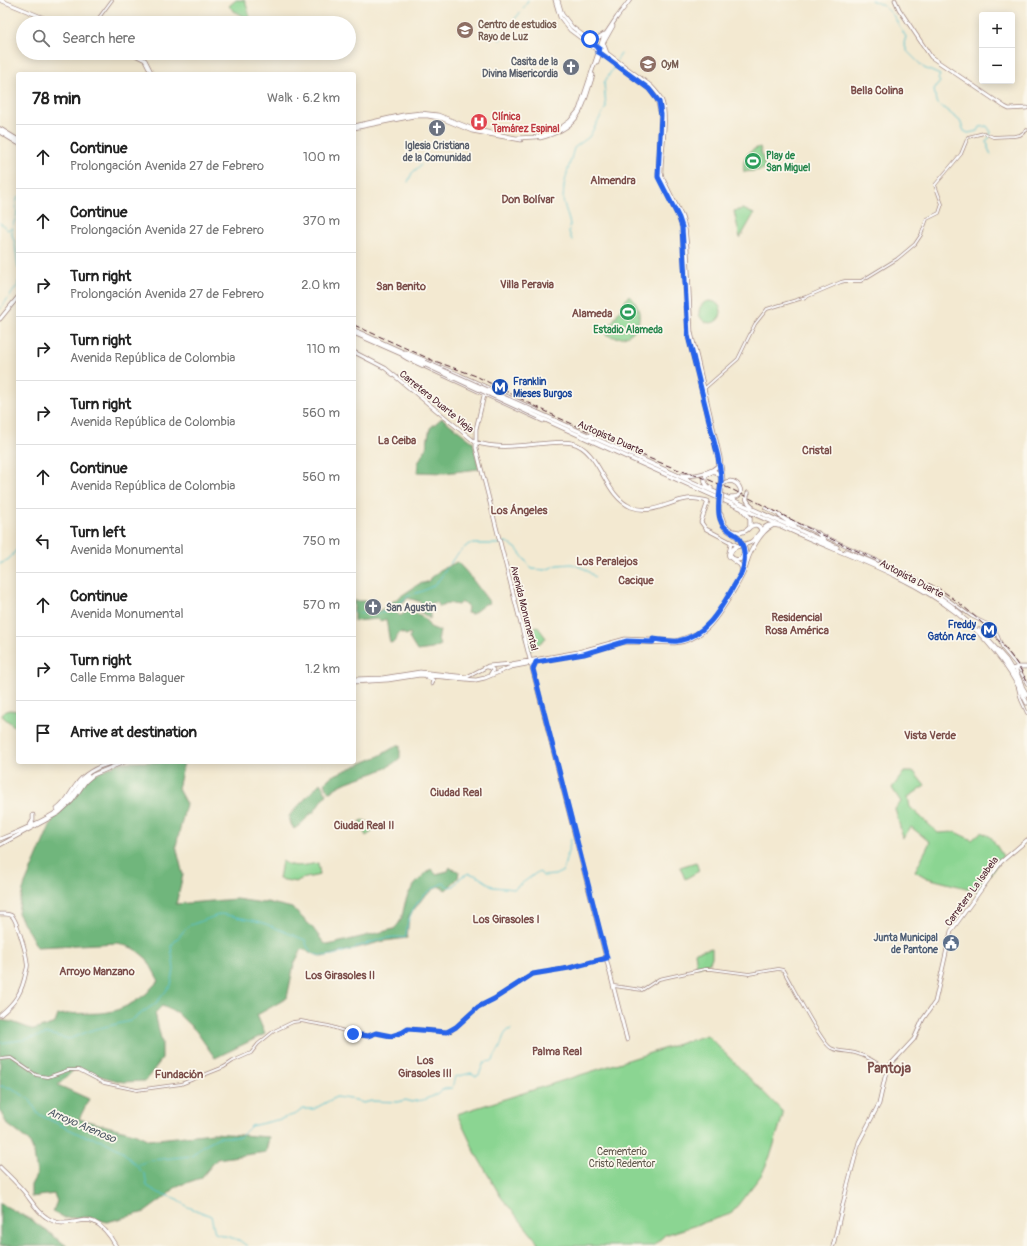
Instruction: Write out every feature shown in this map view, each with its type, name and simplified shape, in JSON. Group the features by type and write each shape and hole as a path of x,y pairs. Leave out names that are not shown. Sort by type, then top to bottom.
{"highway":[{"path":"0,129 16,139"},
{"path":"0,132 16,142"},
{"name":"Autopista Duarte","path":"356,331 734,504 919,585 945,601 990,640 1012,669 1027,703"},
{"name":"Autopista Duarte","path":"356,334 400,352"},
{"name":"Autopista Duarte","path":"553,421 591,436 776,519 921,589 958,614 975,629 997,653 1027,695"},
{"path":"591,436 593,430"},
{"path":"682,476 696,475 716,468 719,464"},
{"path":"709,487 705,481 706,475 714,471 721,477"},
{"path":"671,472 752,506 776,519"},
{"path":"722,487 727,480 731,480 740,488 740,495 731,497"},
{"path":"748,493 746,498 747,502 752,506"},
{"path":"734,504 748,514 750,527"},
{"path":"780,516 804,532"},
{"path":"733,531 744,532 752,525 757,525 761,531"},
{"path":"744,550 741,559 735,560 730,554 733,549 753,540 769,525 785,527"},
{"path":"747,562 751,551 766,530 773,526 779,526"},
{"path":"818,533 825,542"}],"main road":[{"path":"0,0 39,16"},
{"path":"555,0 558,13 570,30 592,47 608,55 654,89 663,105 664,114 661,172 682,217 685,227 690,332 722,463 722,487 719,515 727,530 737,536 742,542"},
{"path":"558,0 565,20 572,28 608,59 617,63"},
{"path":"585,38 596,39 601,37 630,0"},
{"path":"895,0 899,9 931,57 1005,107 1009,109 1027,108"},
{"path":"356,127 412,114 430,113 473,129 522,138 543,135 561,128 576,114 582,103 603,42 620,14"},
{"path":"600,51 606,32"},
{"path":"603,42 608,55"},
{"path":"592,47 595,51 597,60"},
{"path":"597,60 608,59"},
{"path":"145,60 151,72"},
{"path":"0,319 16,299"},
{"path":"400,352 409,353 546,414 553,421"},
{"name":"Autopista Duarte","path":"400,352 408,359 484,395 543,421 553,421"},
{"name":"Carretera Duarte Vieja","path":"356,353 384,368 475,442 493,446 566,442 577,445 588,452 619,499 632,507 647,510 661,508 689,498 708,501 700,522 706,529 738,546"},
{"name":"Avenida Monumental","path":"486,387 476,429 475,442 607,958"},
{"path":"480,393 483,400 490,397"},
{"path":"715,439 722,487"},
{"path":"519,662 529,654 533,657 539,658 576,654 625,639 680,642 698,635 706,629 735,588 744,572 747,562 742,542 724,522 721,515 720,504"},
{"path":"732,543 733,549"},
{"path":"732,543 728,552 729,556 732,560 740,564 742,570 741,574"},
{"path":"356,681 420,672 467,676 492,665 536,662 607,647 622,642 678,641 703,630 712,619 741,574 744,566 744,550"},
{"path":"607,647 615,649 622,642"},
{"path":"356,681 388,680 415,676 472,680 526,664 539,658"},
{"path":"526,664 533,669 536,662"},
{"path":"482,669 490,667 493,672 489,676"},
{"path":"1018,667 1016,670 1021,687"},
{"path":"1012,669 1018,667 1027,668"},
{"path":"415,676 432,679 433,684 435,678 443,677"},
{"path":"52,814 70,796 84,776 94,769 108,764"},
{"path":"0,838 29,826 52,814 66,804 87,777 113,764"},
{"path":"0,846 61,811 72,801 86,781 93,775 119,764"},
{"path":"29,826 33,820 33,815 37,819 42,819"},
{"name":"Carretera La Isabela","path":"833,1246 859,1142 879,1104 888,1068 894,1059 914,1039 923,1019 934,1002 948,939 953,928 972,904 1001,862 1027,840"},
{"path":"0,914 8,914 13,917 22,942 27,963 26,974 18,998 11,1007 0,1015"},
{"path":"607,958 627,1040"},
{"path":"0,1167 18,1184 47,1218 56,1222 65,1223 84,1220 92,1221 106,1230 116,1246"}],"street":[{"path":"100,16 112,0"},
{"path":"703,390 738,359 755,324 767,309 806,296 843,281 861,281 897,259 912,247 920,236 927,219 940,212 942,204 935,186 961,154 966,138 981,134 1014,136 1020,135 1027,130"},
{"path":"765,508 912,576 971,616 987,624 996,632 1003,649 1018,667 1027,684"},
{"path":"1021,687 1021,700 1027,713"},
{"path":"0,1059 11,1058 36,1075 48,1077 68,1070 79,1070 104,1082 137,1090 180,1084 224,1067 251,1053 258,1044 278,1028 293,1022 301,1021 329,1026 362,1036 368,1036 376,1033 391,1036 408,1029 447,1032 456,1027 478,1007 494,999 533,974 569,968 607,958"},
{"path":"614,986 642,990 659,979 708,969 749,974 778,969 783,970 819,1034 827,1045 833,1049 859,1054 888,1068"}],"green space":[{"path":"236,0 245,0 249,16 238,14 229,6"},
{"name":"Play de San Miguel","path":"760,147 765,168 762,170 744,172 746,156"},
{"path":"743,209 754,214 740,238 734,211"},
{"path":"629,295 636,303 639,312 639,320 636,328 624,337 615,337 605,334"},
{"path":"710,301 718,304 721,312 718,320 710,323 702,320 699,312 702,304"},
{"path":"442,418 473,442 479,469 445,473 417,472 418,463 426,448 430,428"},
{"path":"457,562 490,603 485,604 472,614 467,613 468,608 461,602 458,605 448,603 440,607 437,602 431,603 428,609 430,619 418,610 421,602 408,598 397,607 396,612 400,616 410,610 425,619 430,627 440,631 438,640 441,645 432,649 417,651 409,638 411,635 410,633 406,635 401,632 398,634 394,642 390,643 386,619 381,621 378,619 356,621 356,601 370,601 369,609 378,611 388,607 392,602 419,584 427,582 440,570"},
{"path":"537,626 546,638 530,651 525,634"},
{"path":"10,710 16,711 16,726 2,716 4,712"},
{"path":"400,745 400,758 392,764 375,773 338,786 329,792 325,784 332,776 379,756"},
{"path":"117,764 184,764 178,789 186,804 176,846 183,875 176,904 236,899 263,903 267,902 292,908 312,927 324,943 328,945 394,929 402,917 406,899 410,892 428,871 431,869 436,874 448,871 450,867 459,871 458,878 446,890 438,886 422,899 409,916 407,938 384,941 322,957 302,949 294,964 287,998 257,1015 265,1034 215,1058 196,1031 176,1012 162,1006 155,1013 162,1043 162,1059 145,1081 123,1082 76,1068 58,1085 89,1099 79,1119 134,1133 149,1140 213,1133 269,1137 266,1152 217,1159 201,1178 177,1186 145,1212 107,1222 88,1217 65,1218 53,1211 57,1201 54,1194 31,1197 31,1185 37,1174 34,1153 29,1141 7,1124 0,1111 0,1020 12,1022 34,1030 55,1023 58,1015 115,1011 146,994 159,981 147,959 135,949 118,943 37,947 18,913 25,884 53,819 84,779"},
{"path":"904,772 914,772 925,786 908,797 910,807 938,833 955,832 972,840 981,832 991,837 1003,856 978,891 927,878 915,871 930,842 911,827 903,838 895,809 901,802 892,788"},
{"path":"320,783 327,794 312,814 310,812 311,814 294,829 289,816"},
{"path":"362,820 378,825 379,827 366,836 360,822"},
{"path":"282,861 295,866 318,863 320,875 301,879 296,882 279,879"},
{"path":"696,862 699,871 685,879 680,867"},
{"path":"712,948 712,957 710,962 697,967 695,952"},
{"name":"Cementerio Cristo Redentor","path":"707,1035 782,1111 783,1115 771,1154 762,1174 731,1214 665,1235 653,1246 541,1246 501,1197 477,1156 457,1114"},
{"path":"0,1203 33,1221 67,1246 0,1246"}],"waterway":[{"path":"523,9 528,0"},
{"path":"871,0 884,6 893,15 906,37 904,43 907,51 924,68 940,75 938,79 940,82 934,89 936,102 960,121 964,131 968,133 978,131 980,127 987,126 991,132 986,142 991,155"},
{"path":"500,40 508,27 520,13"},
{"path":"617,60 621,54"},
{"path":"572,240 569,232 570,224 563,200 567,173 574,148 589,137 606,107 604,83 615,65"},
{"path":"408,182 412,173 421,165"},
{"path":"16,217 12,228 16,251"},
{"path":"0,223 8,230 12,228"},
{"path":"0,309 16,288"},
{"path":"464,548 469,544 497,544 506,542 516,548 532,569 545,570 558,565 572,564 585,569 595,577"},
{"path":"0,564 9,559 16,550"},
{"path":"356,612 368,614 387,612 410,595 423,591 436,584 454,558 462,550"},
{"name":"Arroyo Manzano","path":"0,1043 48,1034 69,1039 95,1029 130,1021 156,1003 171,985 174,970 171,946 188,926 221,914 261,922 305,940 309,949 318,955 324,956 337,954 387,938 405,938 408,921 422,897 443,883 449,887 454,886 461,877 469,873 477,876 494,887 514,889 539,871 543,876 555,875 563,871 571,839 579,835"},
{"path":"137,1165 151,1160 192,1156 202,1146 219,1137 240,1137 251,1126 281,1119 296,1114 303,1109 314,1109 336,1097 356,1100 363,1103 372,1101 398,1102 406,1100 411,1102 426,1099 438,1094 443,1089 452,1088 455,1077 471,1073 476,1076 479,1075 484,1062 493,1061 504,1035 511,1029"},
{"name":"Arroyo Arenoso","path":"0,1086 12,1088 30,1100 38,1114 81,1135 102,1140 122,1151 145,1175 147,1186 159,1193 177,1199 188,1207 211,1216 215,1233 239,1240 247,1246"}],"railway":[{"path":"356,326 432,360 476,376 559,418 651,459 733,490 816,532 936,587 975,616 988,629 1011,656 1027,682"}],"place":[{"name":"Centro de estudios Rayo de Luz","path":"465,30"},
{"name":"OyM","path":"648,64"},
{"name":"Casita de la Divina Misericordia","path":"571,67"},
{"name":"Clínica Tamárez Espinal","path":"479,122"},
{"name":"Iglesia Cristiana de la Comunidad","path":"437,128"},
{"name":"Play de San Miguel","path":"753,161"},
{"name":"Estadio Alameda","path":"628,312"},
{"name":"Franklin Mieses Burgos","path":"500,387"},
{"name":"San Agustin","path":"373,607"},
{"name":"Freddy Gatón Arce","path":"989,630"},
{"name":"Junta Municipal de Pantone","path":"951,943"}],"district":[{"name":"Bella Colina","path":"877,90"},
{"name":"Almendra","path":"613,180"},
{"name":"Don Bolívar","path":"528,199"},
{"name":"Villa Peravia","path":"527,284"},
{"name":"San Benito","path":"401,286"},
{"name":"Alameda","path":"592,313"},
{"name":"La Ceiba","path":"397,440"},
{"name":"Cristal","path":"817,450"},
{"name":"Los Ángeles","path":"519,510"},
{"name":"Los Peralejos","path":"607,561"},
{"name":"Cacique","path":"636,580"},
{"name":"Residencial Rosa América","path":"797,623"},
{"name":"Vista Verde","path":"930,735"},
{"name":"Ciudad Real","path":"456,792"},
{"name":"Ciudad Real II","path":"364,825"},
{"name":"Los Girasoles I","path":"506,919"},
{"name":"Arroyo Manzano","path":"97,971"},
{"name":"Los Girasoles II","path":"340,975"},
{"name":"Palma Real","path":"557,1051"},
{"name":"Los Girasoles III","path":"425,1066"},
{"name":"Pantoja","path":"889,1068"},
{"name":"Fundación","path":"179,1074"}],"route":[{"path":"353,1034 368,1036 376,1033 391,1036 408,1029 438,1032 451,1031 472,1011 533,974 569,968 607,958 573,829 533,666 536,662 584,654 624,642 653,642 653,639 676,641 683,640 706,627 726,599 744,566 745,556 741,542 737,536 724,527 719,515 721,477 718,457 687,333 682,227 658,177 661,115 659,102 649,89 598,52 599,48 585,38 590,39"}]}
